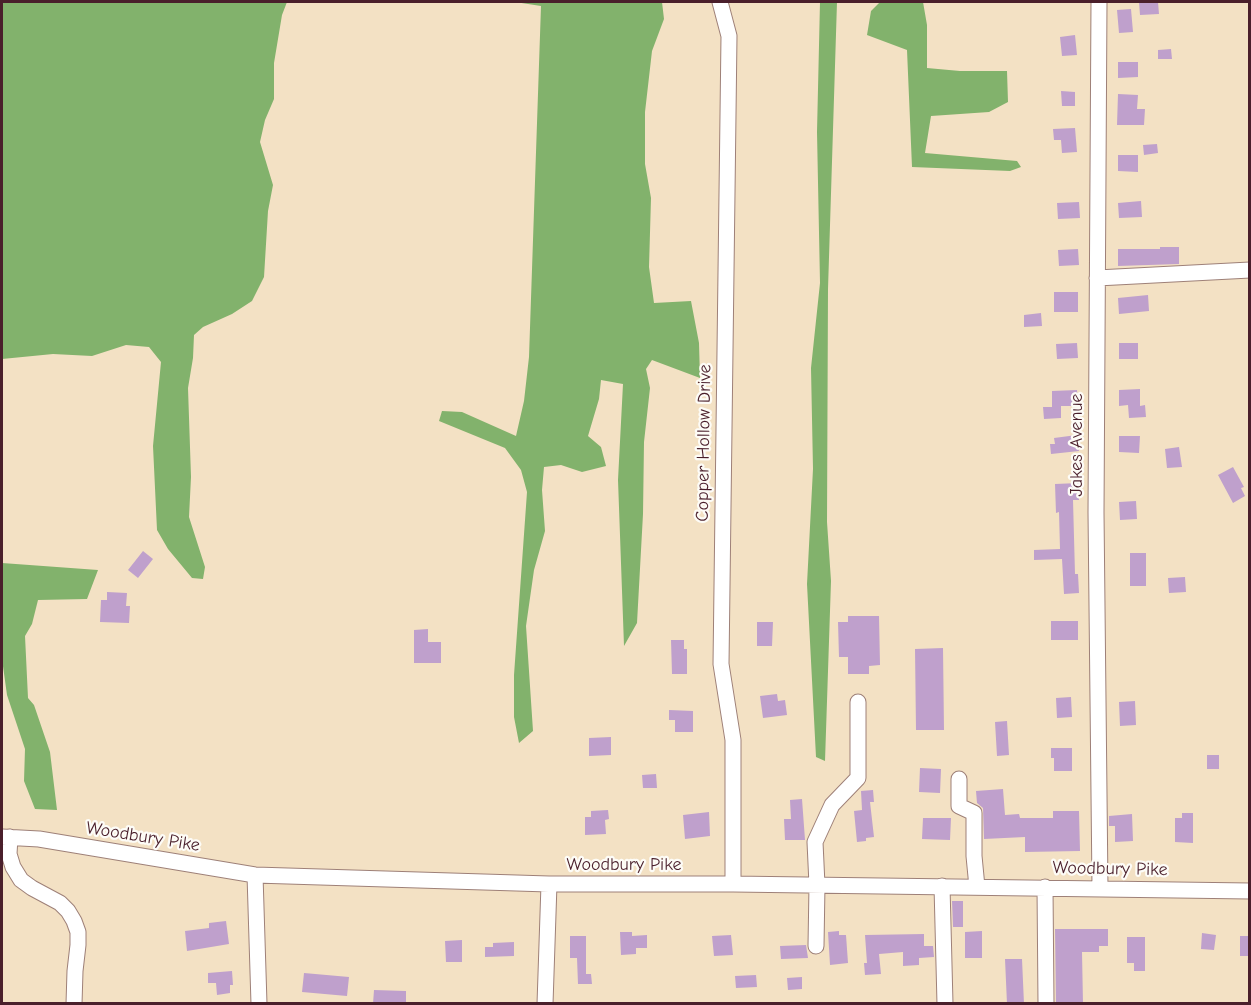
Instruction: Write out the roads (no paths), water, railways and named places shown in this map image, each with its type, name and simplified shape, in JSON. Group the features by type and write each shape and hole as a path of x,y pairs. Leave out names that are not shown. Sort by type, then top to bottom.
{"street":[{"name":"Copper Hollow Drive","path":"720,2 729,36 721,664 733,740 733,884"},
{"name":"Jakes Avenue","path":"1100,2 1096,512 1100,888"},
{"path":"1097,278 1250,270"},
{"path":"816,946 818,885 815,842 832,805 858,778 858,702"},
{"path":"959,779 959,806 974,813 977,887"},
{"name":"Woodbury Pike","path":"6,837 39,839 255,875 549,884 1045,887 1250,891"},
{"path":"6,837 11,861 21,880 60,903 74,921 78,933 74,1004"},
{"path":"255,875 259,1004"},
{"path":"545,1004 549,884"},
{"path":"942,886 945,1004"},
{"path":"1045,887 1046,1004"}]}
